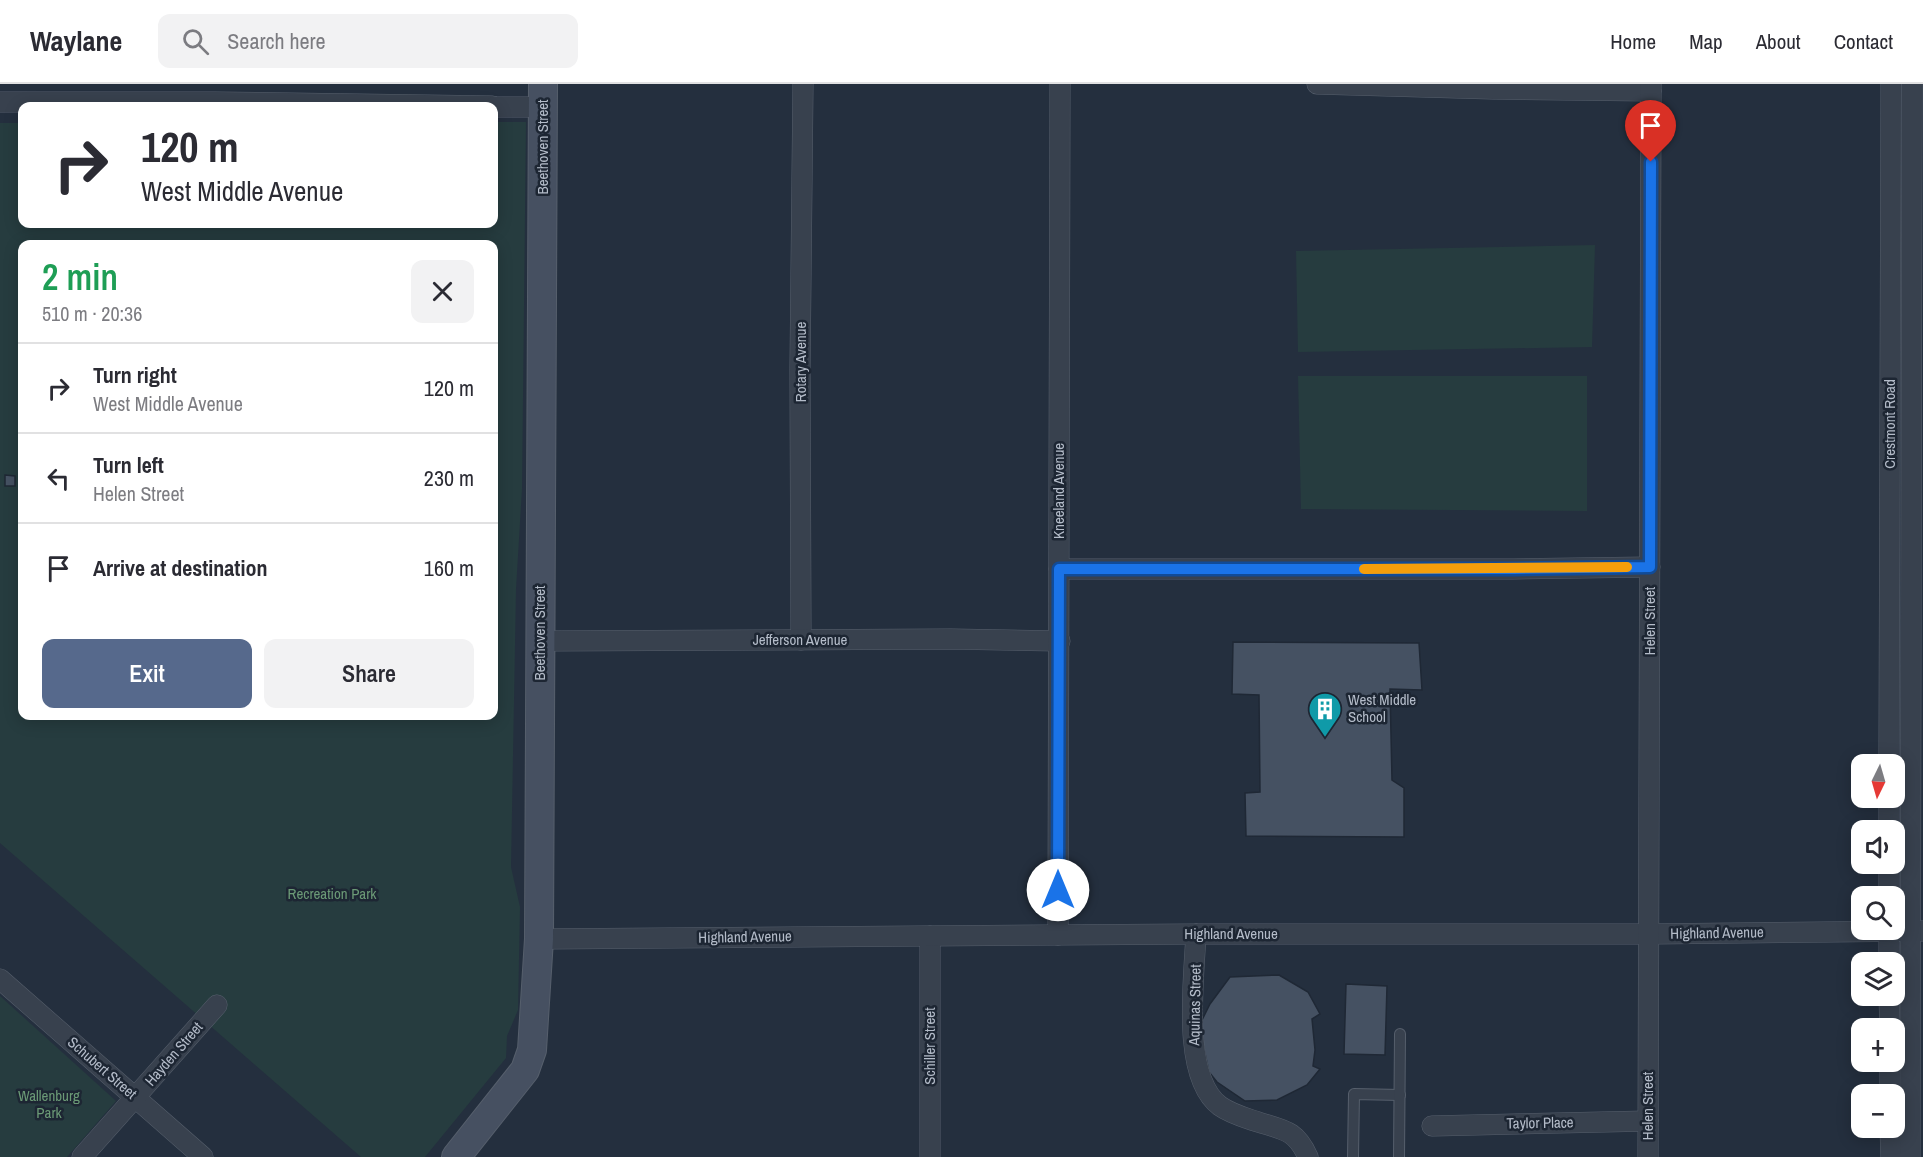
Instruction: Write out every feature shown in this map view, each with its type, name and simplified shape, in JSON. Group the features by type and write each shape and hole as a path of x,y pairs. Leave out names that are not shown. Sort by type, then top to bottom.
{"street":[{"name":"Rotary Avenue","path":"801,640 800,369 803,84"},
{"name":"Kneeland Avenue","path":"1058,935 1060,84"},
{"path":"1317,84 1493,89 1651,87"},
{"name":"Crestmont Road","path":"1889,754 1891,84"},
{"name":"Crestmont Road","path":"1910,1157 1917,931 1911,651 1912,84"},
{"name":"Helen Street","path":"1648,1157 1651,87"},
{"path":"498,105 543,96"},
{"name":"Beethoven Street","path":"456,1157 525,1070 532,1050 539,939 543,96"},
{"path":"0,102 215,102"},
{"path":"1890,393 1912,394"},
{"path":"1059,569 1650,567"},
{"name":"Jefferson Avenue","path":"540,641 951,639 1059,641"},
{"path":"1890,652 1911,651"},
{"name":"Highland Avenue","path":"539,939 1196,934 1650,934 1851,931"},
{"name":"Aquinas Street","path":"1196,934 1193,1047 1199,1074 1208,1094 1221,1107 1245,1118 1289,1131 1301,1143 1308,1157"},
{"name":"Schiller Street","path":"930,936 930,1157"},
{"name":"Schubert Street","path":"0,979 203,1157"},
{"name":"Hayden Street","path":"82,1157 217,1005"},
{"name":"Taylor Place","path":"1432,1126 1648,1121"},
{"path":"1890,1138 1891,1157"}],"lane":[{"path":"1399,1157 1400,1034"},
{"path":"1353,1157 1354,1094 1400,1095"}],"green space":[{"name":"Recreation Park","path":"498,122 526,122 522,489 516,589 511,867 520,907 518,1010 507,1036 506,1058 425,1157 361,1157 0,843 0,123 18,123 18,228 498,228"},
{"path":"1595,245 1592,347 1298,352 1296,251"},
{"path":"1298,376 1587,376 1587,511 1301,509"},
{"name":"Wallenburg Park","path":"0,996 116,1101 67,1157 0,1157"}],"building":[{"path":"5,475 15,476 15,486 5,486"},
{"name":"West Middle School","path":"1233,642 1419,643 1422,690 1390,689 1392,780 1404,788 1404,837 1246,836 1245,793 1260,792 1259,695 1232,694"},
{"path":"1279,975 1308,992 1320,1014 1312,1019 1315,1050 1313,1066 1320,1069 1307,1085 1277,1100 1245,1101 1217,1082 1209,1072 1199,1026 1210,1004 1230,977"},
{"path":"1346,984 1387,986 1385,1055 1344,1054"}],"slow traffic":[{"path":"1364,569 1627,567"}],"place":[{"name":"West Middle School","path":"1325,738"}],"route":[{"path":"1058,890 1059,569 1650,567 1651,162"}]}
